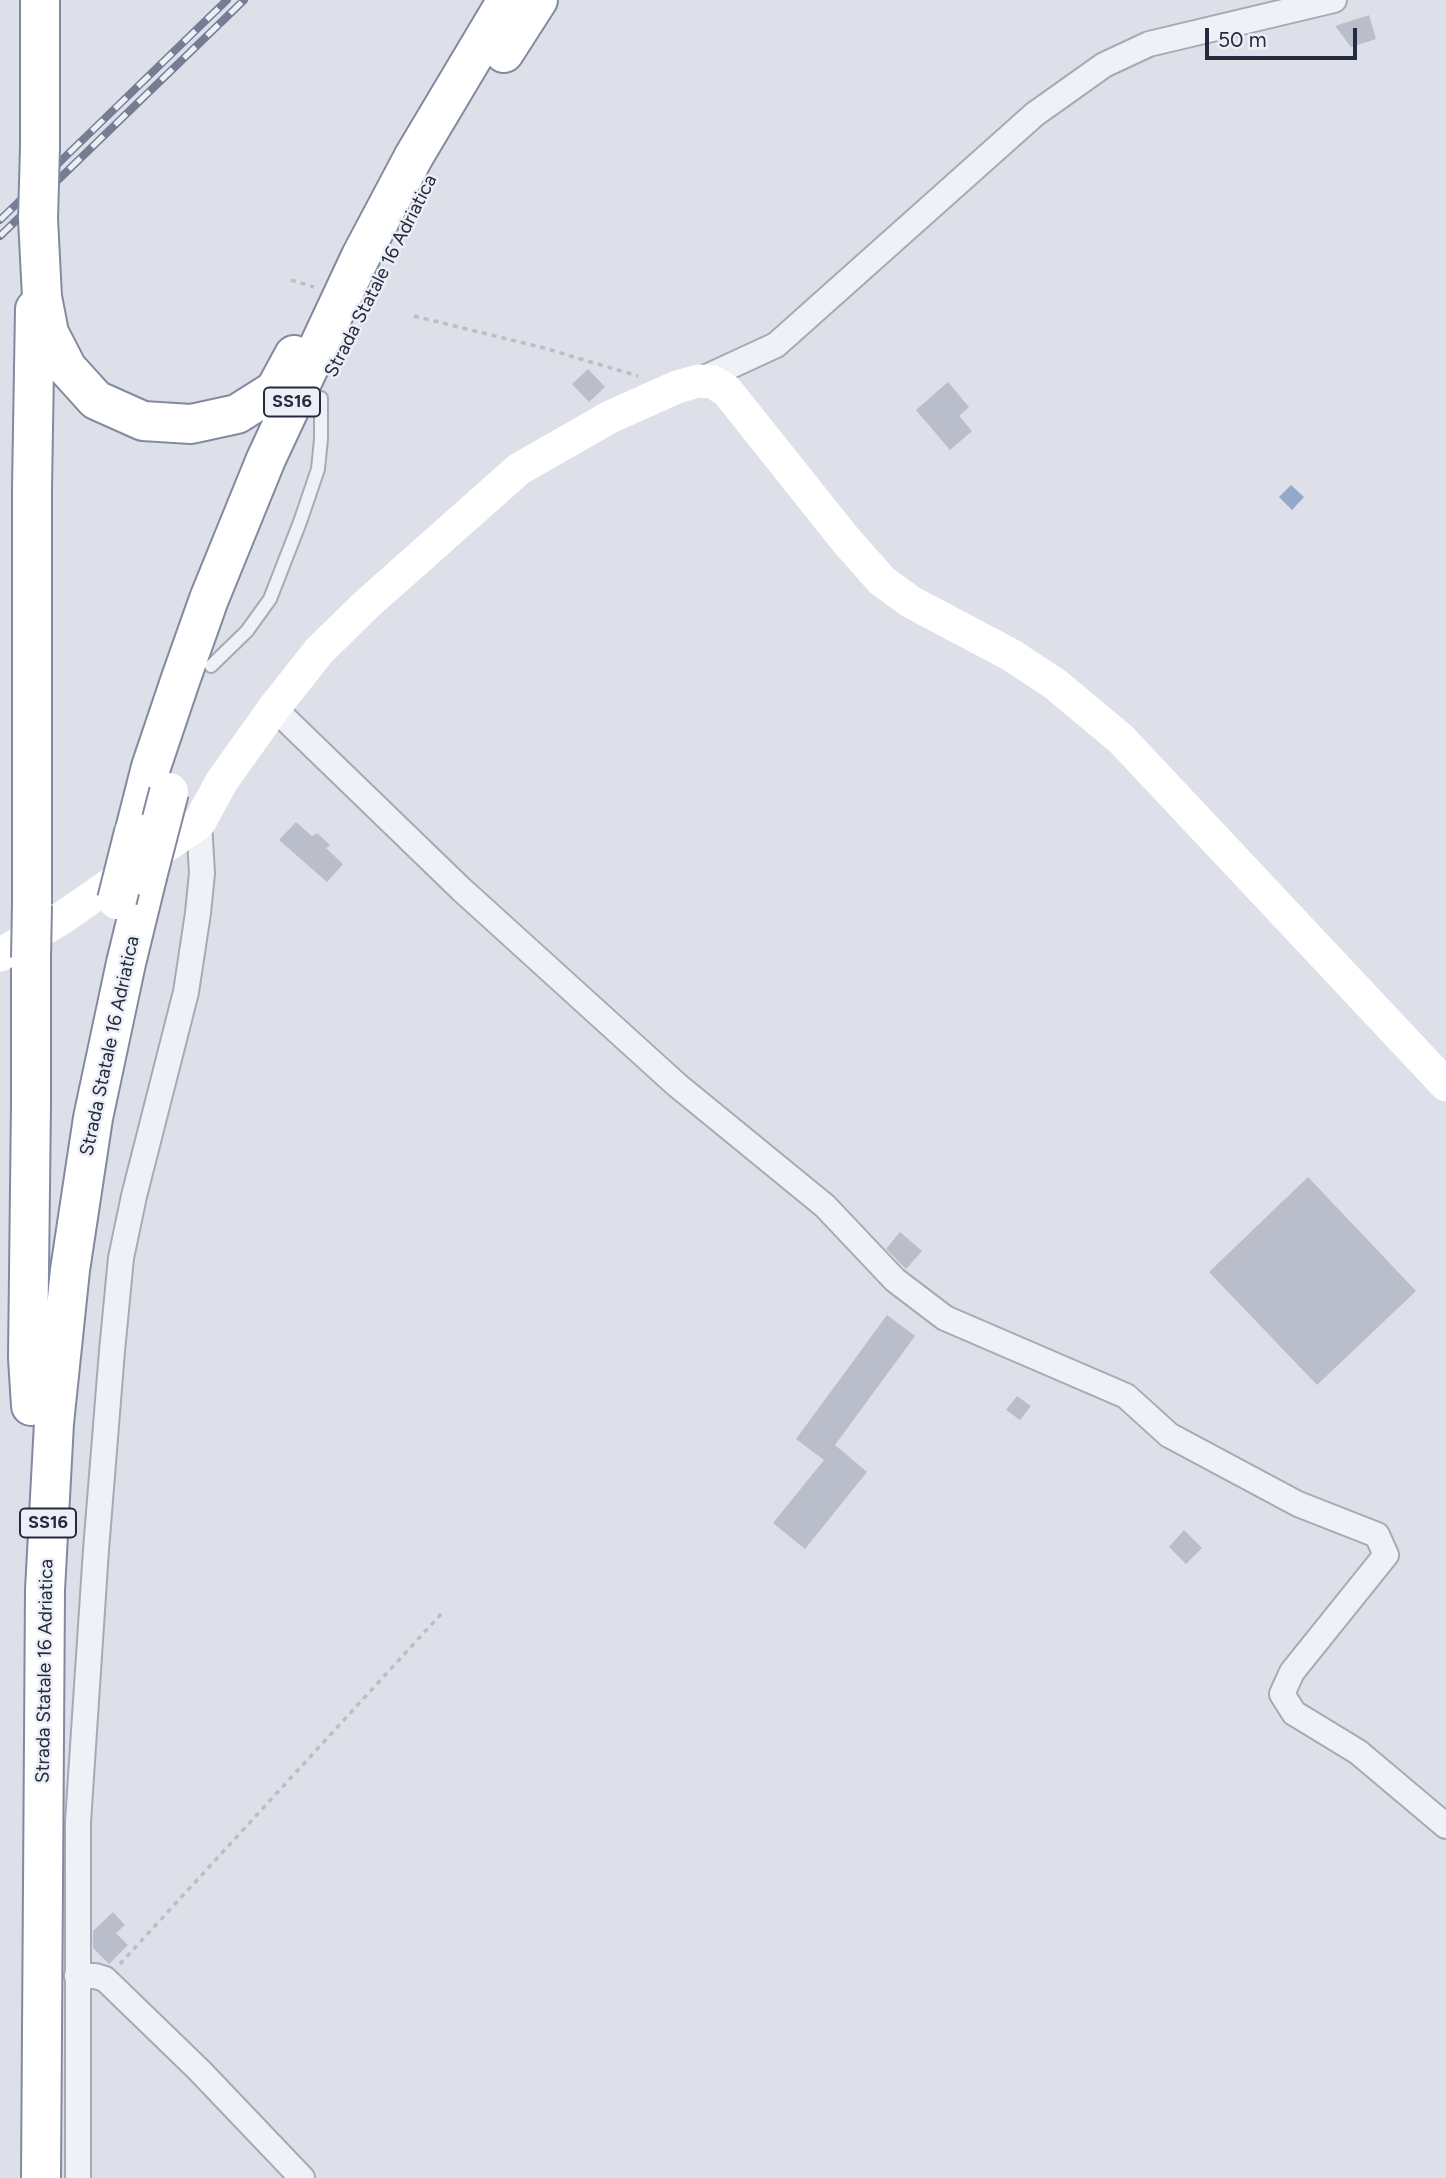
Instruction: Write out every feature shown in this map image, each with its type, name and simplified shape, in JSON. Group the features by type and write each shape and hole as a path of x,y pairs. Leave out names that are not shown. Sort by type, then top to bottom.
{"highway":[{"path":"31,1406 28,1358 32,1104 12,955 32,905 32,489 40,147 40,0"},
{"name":"Strada Statale 16 Adriatica","path":"16,2178 23,1515 43,1283 66,1130 90,1012 151,767 209,599 266,459 362,256 414,156 507,0"},
{"name":"Strada Statale 16 Adriatica","path":"41,2178 45,1590 54,1423 70,1270 93,1118 125,963 169,792 192,718 279,489 369,290 438,163 538,0"},
{"path":"38,219 41,298 48,333 67,368 96,400 143,421 191,425 237,414 275,390 403,142 476,52"}],"street":[{"path":"12,955 199,823 222,781 319,651 367,604 519,469 610,417 776,345 1035,114 1104,65 1149,44 1334,0"},
{"path":"687,384 713,382 727,391 845,540 882,581 911,602 1010,655 1055,684 1121,739 1446,1085"},
{"path":"274,708 492,917 677,1085 825,1206 895,1280 945,1318 1126,1396 1169,1435 1297,1504 1377,1535 1386,1555 1292,1672 1282,1694 1294,1713 1358,1752 1446,1826"},
{"path":"78,2178 78,1822 96,1550 121,1258 137,1183 186,992 201,887 199,823"},
{"path":"77,1976 105,1979 199,2070 302,2178"}],"path":[{"path":"291,280 323,289"},
{"path":"414,316 687,384"},
{"path":"105,1979 443,1612"}],"water":[{"path":"1291,485 1304,497 1292,510 1279,497"}],"building":[{"path":"1369,15 1376,39 1351,47 1335,26"},
{"path":"588,369 605,387 589,402 572,384"},
{"path":"948,382 969,407 959,416 972,431 950,450 916,410"},
{"path":"296,822 312,836 317,833 330,845 326,848 343,864 327,882 279,840"},
{"path":"1308,1177 1416,1291 1317,1385 1209,1272"},
{"path":"900,1232 922,1251 906,1269 886,1249"},
{"path":"887,1315 915,1336 835,1445 867,1472 805,1549 773,1523 824,1460 796,1439"},
{"path":"1017,1396 1031,1406 1020,1420 1006,1410"},
{"path":"1184,1530 1202,1548 1186,1564 1169,1547"},
{"path":"113,1912 125,1925 116,1933 128,1945 109,1964 93,1948 93,1931"}],"railway":[{"path":"0,220 227,0"},
{"path":"0,236 244,0"}]}
